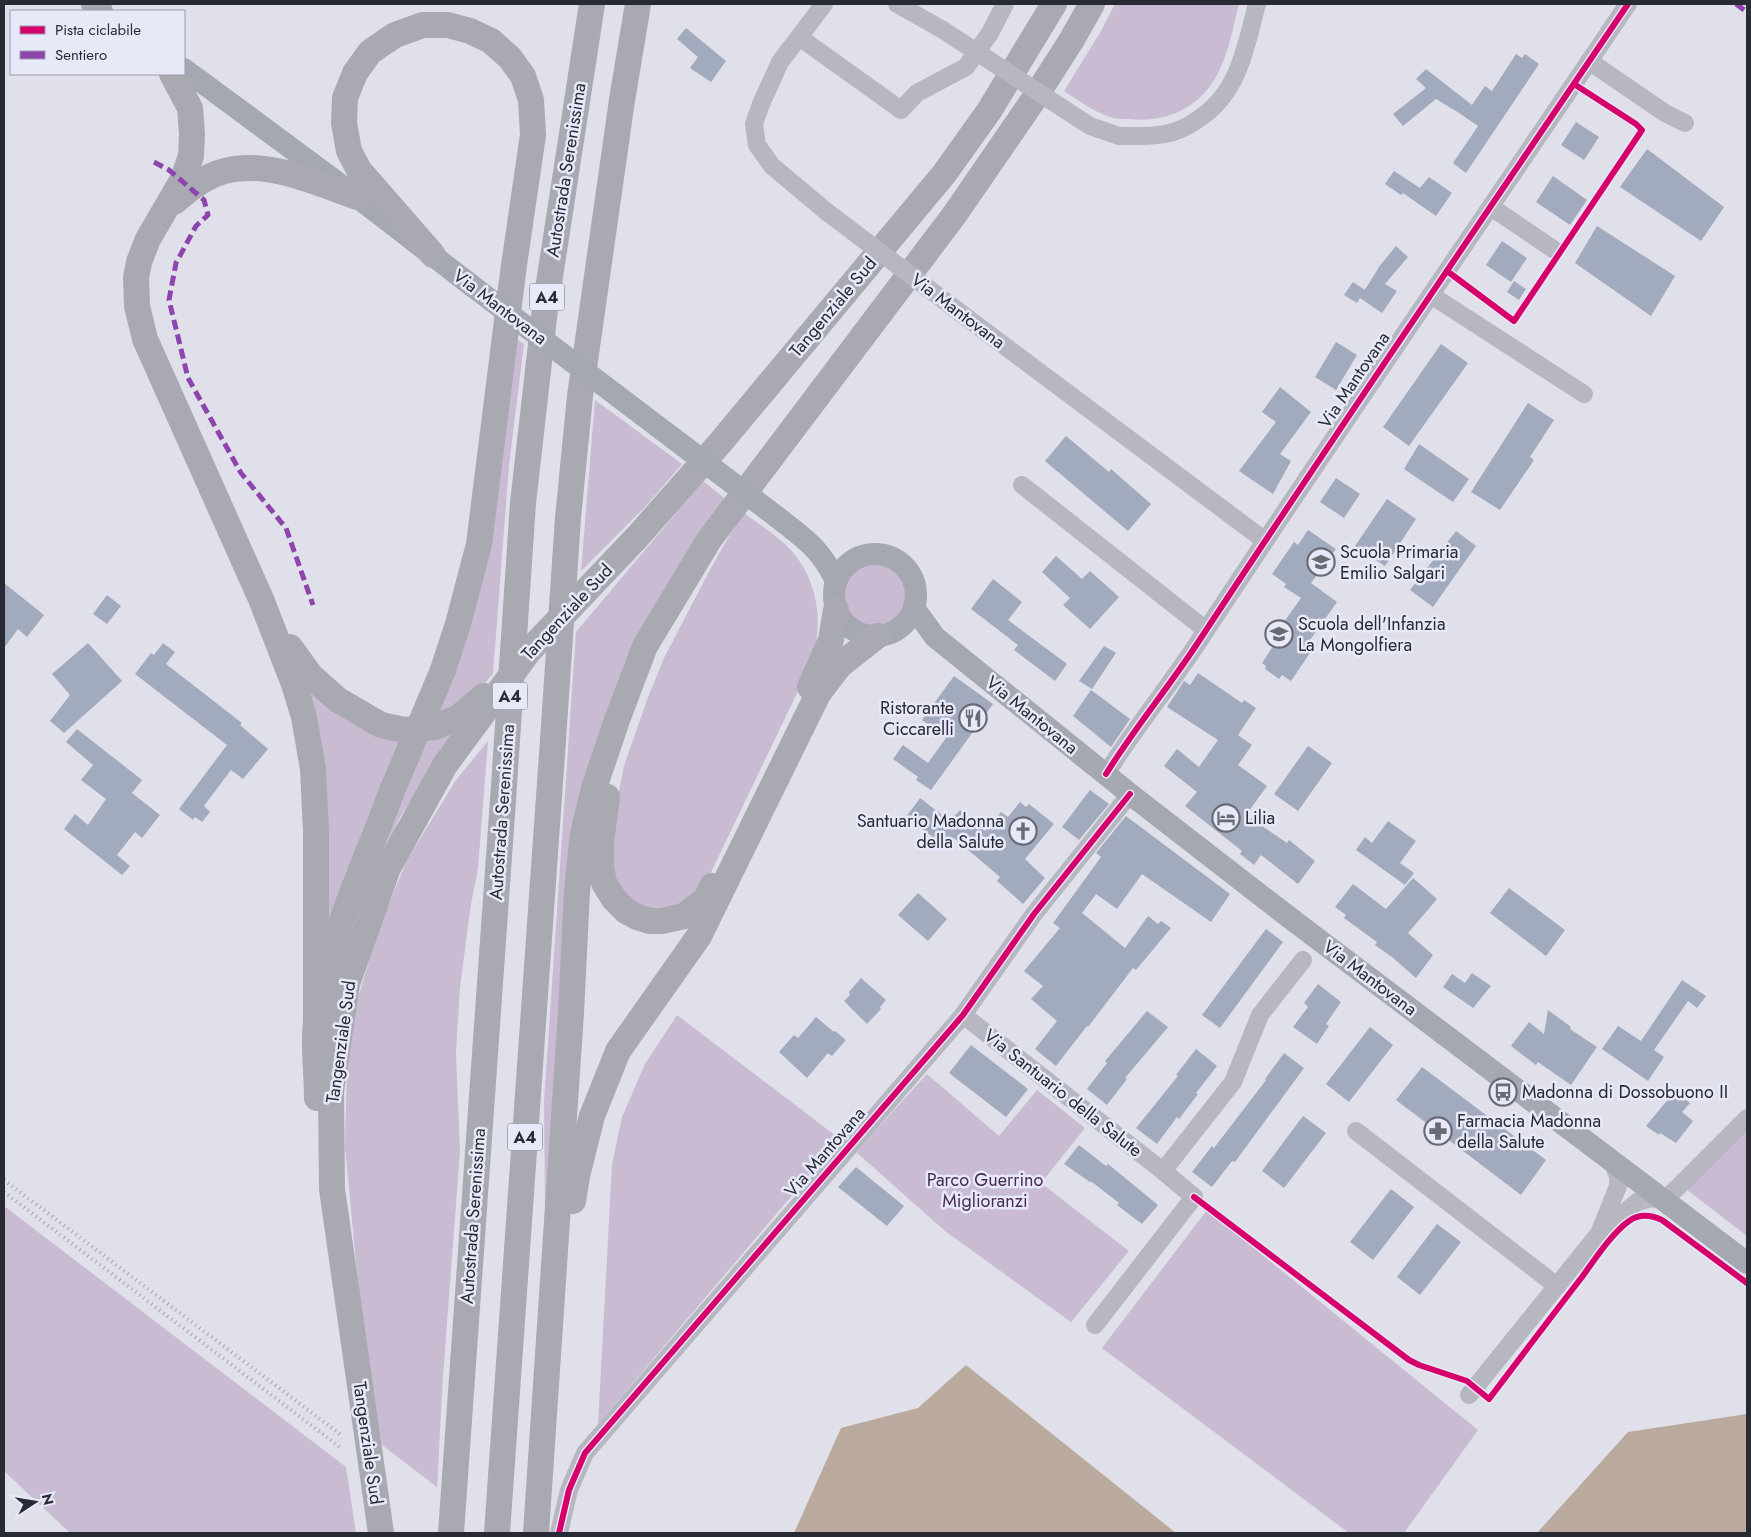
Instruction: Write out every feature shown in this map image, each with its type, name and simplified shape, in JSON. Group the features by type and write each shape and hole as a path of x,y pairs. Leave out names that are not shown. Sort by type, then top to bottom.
{"highway":[{"name":"Autostrada Serenissima","path":"450,1533 523,503 545,310 592,4"},
{"name":"A4","path":"496,1533 568,518 580,396 620,110 638,4"},
{"name":"Tangenziale Sud","path":"381,1533 332,1189 331,1091 347,984 388,868 445,765 529,651 639,536 720,443 944,174 989,111 1054,4"},
{"path":"536,1533 571,1013 577,892 583,834 594,788 617,720 645,646 709,540 955,214 1032,102 1092,4"},
{"path":"1071,41 1101,4"},
{"path":"316,1023 323,986 340,922 443,670 458,624 479,544 532,136 531,100 523,76 510,58 491,42 470,31 448,25 424,25 395,35 370,52 356,74 345,98 344,123 349,151 358,170 433,255"},
{"path":"173,75 190,108 191,156 183,179 148,239 139,262 136,278 137,306 145,339 261,599 294,684 304,717 313,769 316,831 318,1131 332,1189"},
{"path":"165,208 206,178 238,167 276,170 357,197"},
{"path":"261,599 283,638 311,676 338,700 363,716 381,725 405,730 434,727 458,718 476,704 529,651"},
{"path":"617,720 601,842 601,866 604,883 614,900 626,911 637,917 650,921 662,921 684,916 706,899 820,666 831,640 836,610"},
{"path":"548,1354 576,1176 592,1116 618,1051 699,936 818,694 840,666 877,636"}],"main road":[{"name":"Via Mantovana","path":"185,70 357,197 814,546 828,563 836,581 834,601 836,610"},
{"name":"Via Mantovana","path":"814,546 854,559 874,553 892,557 901,563 908,570 916,588 909,616 1130,794 1290,918 1747,1263"},
{"path":"836,581 846,564 854,559"},
{"path":"836,610 848,627 867,636 887,635 896,631 909,616"}],"street":[{"name":"Via Mantovana","path":"824,4 780,62 754,124 757,144 772,166 827,212 1264,540"},
{"path":"898,4 942,30 1090,126 1119,136 1143,136 1166,134 1188,127 1221,100 1233,82 1243,59 1257,4"},
{"path":"799,37 900,110 917,93 966,67 990,33 1005,4"},
{"name":"Via Mantovana","path":"1106,774 1123,746 1206,630 1264,540 1628,4"},
{"path":"1589,61 1684,124"},
{"path":"1491,206 1553,249"},
{"path":"1431,295 1584,394"},
{"path":"1022,484 1206,630"},
{"name":"Via Mantovana","path":"559,1533 569,1490 586,1453 963,1015 1034,914 1130,794"},
{"path":"1163,1171 1233,1082 1260,1015 1303,960"},
{"name":"Via Santuario della Salute","path":"963,1015 1194,1197 1095,1325"},
{"path":"1469,1395 1597,1236 1637,1202 1651,1198 1665,1200 1747,1118"},
{"path":"1356,1132 1557,1286"},
{"path":"1597,1236 1618,1186 1618,1177 1612,1160"}],"green space":[{"path":"1115,4 1239,4 1222,65 1211,85 1202,96 1181,111 1143,120 1110,117 1098,112 1064,91 1101,31"},
{"path":"514,337 524,344 509,465 493,674 467,699 436,715"},
{"path":"595,400 682,464 645,507 581,571"},
{"path":"703,481 728,501 597,753 548,1208 545,1209 544,1102 576,632"},
{"path":"743,512 786,545 797,557 805,571 816,600 818,631 812,662 702,891 667,912 632,904 610,876 611,831 624,766 664,658 712,566"},
{"path":"874,561 887,563 902,576 905,581 907,594 905,607 892,622 887,625 874,627 861,625 846,612 843,607 841,594 843,581 856,566 861,563"},
{"path":"301,679 406,739 325,950"},
{"path":"457,731 400,817 367,891 362,889 429,735"},
{"path":"488,741 478,868 470,910 460,988 456,1052 460,1151 443,1376 437,1487 382,1445 362,1325 345,1147 347,1066 357,1001 379,928 407,860 456,780"},
{"path":"677,1015 840,1139 598,1424 612,1165 622,1117 645,1064"},
{"name":"Parco Guerrino Miglioranzi","path":"927,1074 999,1136 1037,1090 1085,1128 1041,1183 1129,1251 1071,1322 945,1231 856,1152"},
{"path":"1747,1121 1747,1236 1682,1186"},
{"path":"4,1206 346,1467 356,1533 70,1533 4,1471"},
{"path":"1207,1210 1478,1430 1404,1533 1349,1533 1102,1348"}],"shaded area":[{"path":"966,1365 1176,1533 794,1533 841,1428 918,1408"},
{"path":"1747,1414 1747,1533 1537,1533 1628,1432"}],"building":[{"path":"686,28 726,61 711,82 690,68 698,57 677,39"},
{"path":"1516,54 1522,58 1525,54 1539,64 1466,173 1453,163 1478,126 1436,99 1403,126 1393,114 1426,88 1416,79 1426,69 1472,105 1485,86 1492,91"},
{"path":"1576,122 1599,137 1584,160 1561,145"},
{"path":"1647,149 1724,207 1701,241 1620,187"},
{"path":"1394,171 1420,188 1429,177 1452,193 1436,216 1403,193 1401,195 1385,184"},
{"path":"1553,176 1587,200 1570,225 1536,202"},
{"path":"1597,226 1675,276 1651,316 1575,263"},
{"path":"1502,241 1527,258 1511,282 1486,265"},
{"path":"1396,246 1408,257 1385,284 1397,291 1382,313 1360,298 1357,303 1344,295 1353,282 1365,290 1378,268"},
{"path":"1514,281 1526,289 1519,300 1507,292"},
{"path":"1336,342 1357,355 1336,390 1315,377"},
{"path":"1441,344 1468,363 1409,446 1383,427"},
{"path":"1280,387 1311,412 1280,454 1291,461 1273,494 1239,471 1276,422 1262,412"},
{"path":"1528,403 1554,420 1530,457 1534,460 1500,510 1471,492"},
{"path":"1066,436 1109,472 1111,469 1151,504 1128,531 1045,461"},
{"path":"1419,444 1469,479 1453,502 1404,469"},
{"path":"1336,478 1360,494 1344,518 1320,502"},
{"path":"1387,499 1416,519 1385,566 1355,546"},
{"path":"1308,530 1336,549 1311,583 1337,602 1310,640 1316,644 1291,681 1282,675 1279,679 1265,669 1266,666 1262,663 1287,625 1284,622 1301,598 1284,587 1286,584 1272,574 1294,542 1298,545"},
{"path":"1456,531 1476,546 1433,607 1410,590"},
{"path":"1056,556 1082,579 1090,571 1119,597 1090,629 1063,605 1070,598 1042,572"},
{"path":"993,579 1022,602 1008,620 1067,664 1055,681 1014,650 1018,645 971,609"},
{"path":"4,583 44,615 27,637 18,629 4,648"},
{"path":"107,595 121,606 107,624 93,614"},
{"path":"88,643 122,681 64,733 50,721 70,695 52,674"},
{"path":"163,643 175,652 166,664 242,723 240,725 268,749 243,779 231,770 204,806 210,812 202,822 195,817 193,820 179,809 227,745 135,674 151,653 154,655"},
{"path":"1104,646 1116,653 1092,689 1079,681"},
{"path":"1198,673 1242,703 1244,700 1256,708 1238,735 1252,745 1238,765 1267,786 1246,815 1287,843 1289,840 1315,861 1298,884 1261,855 1254,865 1240,854 1242,851 1185,806 1197,792 1164,766 1177,749 1199,767 1218,740 1167,707 1184,681 1190,685"},
{"path":"954,676 993,704 931,790 916,780 918,777 893,759 903,745 928,763 946,738 922,720"},
{"path":"1091,690 1130,719 1111,747 1073,716"},
{"path":"77,729 142,780 132,793 160,815 142,838 135,832 117,855 130,866 122,875 64,829 75,814 88,825 106,799 81,780 93,765 66,742"},
{"path":"1308,746 1332,763 1298,811 1274,794"},
{"path":"1090,790 1109,804 1079,840 1062,827"},
{"path":"920,798 950,821 960,810 985,831 1001,812 1008,817 1020,802 1026,807 1029,804 1054,824 1025,859 1045,878 1023,904 997,881 1000,877 954,838 946,847 906,817"},
{"path":"1126,816 1230,894 1211,922 1142,874 1117,909 1096,894 1082,913 1125,948 1148,916 1158,924 1161,921 1171,928 1136,970 1133,968 1056,1066 1035,1049 1057,1021 1031,999 1043,986 1024,971 1060,928 1053,923 1101,857 1096,853"},
{"path":"1388,821 1416,841 1400,863 1414,873 1405,885 1356,850 1365,837 1372,843"},
{"path":"1413,878 1437,899 1408,933 1433,955 1416,978 1375,945 1377,942 1344,918 1346,915 1335,907 1353,884 1386,909"},
{"path":"1509,888 1565,930 1546,956 1490,913"},
{"path":"918,893 947,919 928,941 898,915"},
{"path":"1266,929 1283,942 1220,1028 1202,1015"},
{"path":"1472,973 1491,986 1473,1008 1443,987 1452,974 1465,983"},
{"path":"861,978 886,1000 880,1007 881,1009 867,1024 844,1001"},
{"path":"1682,980 1706,996 1697,1008 1688,1001 1654,1050 1664,1057 1648,1081 1602,1049 1618,1026 1641,1041"},
{"path":"1318,984 1341,1002 1326,1024 1329,1026 1317,1044 1293,1027 1308,1007 1304,1003"},
{"path":"1548,1010 1571,1027 1570,1029 1597,1047 1571,1085 1538,1062 1536,1065 1511,1046 1529,1022 1544,1034"},
{"path":"1147,1011 1168,1027 1125,1078 1127,1079 1107,1105 1087,1089 1107,1063 1105,1061"},
{"path":"816,1017 846,1040 832,1056 828,1053 807,1078 779,1052 794,1035 798,1038"},
{"path":"1370,1027 1393,1045 1349,1102 1326,1084"},
{"path":"971,1045 1028,1089 1006,1117 949,1073"},
{"path":"1196,1049 1217,1066 1179,1119 1177,1117 1157,1144 1136,1128 1178,1076 1176,1075"},
{"path":"1284,1053 1304,1068 1235,1162 1232,1161 1212,1187 1192,1172 1212,1146 1214,1148 1266,1080"},
{"path":"1422,1067 1546,1160 1521,1195 1396,1100"},
{"path":"1675,1091 1690,1103 1682,1112 1693,1121 1676,1143 1646,1126"},
{"path":"1303,1116 1326,1133 1284,1188 1262,1171"},
{"path":"1079,1145 1106,1166 1108,1164 1158,1205 1142,1224 1117,1205 1119,1203 1092,1182 1064,1164"},
{"path":"856,1167 904,1206 887,1226 838,1187"},
{"path":"1391,1189 1414,1207 1373,1260 1350,1242"},
{"path":"1437,1224 1461,1242 1420,1295 1397,1277"}],"railway":[{"path":"4,1180 341,1435"},
{"path":"4,1192 341,1448"}],"marked path":[{"path":"1736,4 1747,12"},
{"path":"154,162 169,170 204,200 208,215 196,226 176,263 169,300 188,378 241,473 286,528 313,605"}],"cycle path":[{"path":"1106,774 1186,660 1357,403 1628,4"},
{"path":"1447,271 1514,321 1642,130 1636,124 1574,84"},
{"path":"559,1533 569,1490 585,1453 963,1015 1034,914 1130,794"},
{"path":"1194,1197 1409,1360 1467,1381 1489,1399 1604,1247 1616,1232 1633,1218 1645,1216 1662,1220 1747,1283"}],"place":[{"name":"Scuola Primaria Emilio Salgari","path":"1321,562"},
{"name":"Scuola dell'Infanzia La Mongolfiera","path":"1279,634"},
{"name":"Ristorante Ciccarelli","path":"973,718"},
{"name":"Lilia","path":"1226,818"},
{"name":"Santuario Madonna della Salute","path":"1023,831"},
{"name":"Madonna di Dossobuono II","path":"1503,1092"},
{"name":"Farmacia Madonna della Salute","path":"1438,1131"}]}
